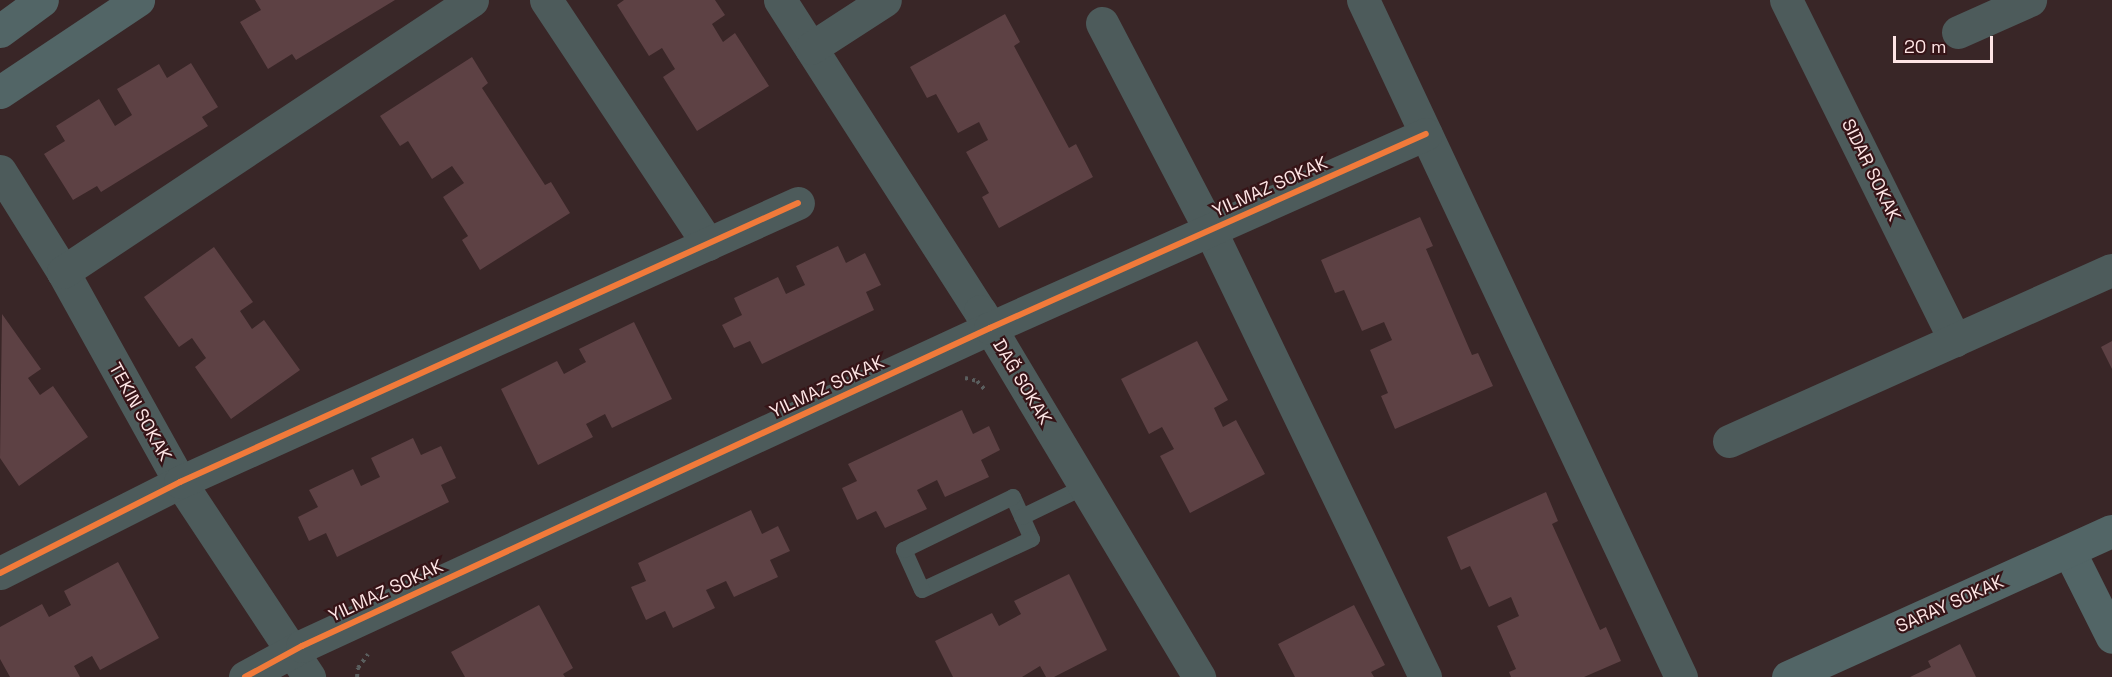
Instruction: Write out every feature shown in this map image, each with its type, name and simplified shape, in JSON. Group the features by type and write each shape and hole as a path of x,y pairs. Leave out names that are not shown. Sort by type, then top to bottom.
{"street":[{"path":"0,31 42,0"},
{"path":"0,92 138,0"},
{"path":"63,272 472,0"},
{"path":"546,0 708,244"},
{"name":"DAĞ SOKAK","path":"780,0 990,328 1199,677"},
{"path":"811,48 885,0"},
{"path":"1363,0 1681,677"},
{"name":"SIDAR SOKAK","path":"1786,0 1955,340"},
{"path":"1958,32 2031,0"},
{"path":"1101,23 1210,230 1425,677"},
{"path":"245,677 300,664 990,328 1426,134"},
{"name":"TEKIN SOKAK","path":"0,171 63,272 180,482 300,664"},
{"path":"5,559 798,203"},
{"path":"1729,441 2112,270"},
{"name":"SARAY SOKAK","path":"1788,677 2112,531"},
{"path":"2069,551 2112,637"}],"lane":[{"path":"1022,517 1084,487"},
{"path":"1013,497 1022,517 1032,539 922,590 904,550 1013,497"}],"path":[{"path":"956,381 966,378 977,381 991,395"},
{"path":"357,677 358,668 373,649"}],"building":[{"path":"255,0 395,0 296,60 292,54 268,69 240,22 261,10"},
{"path":"624,0 715,0 725,15 712,24 723,42 735,33 769,86 697,131 663,77 675,69 662,48 649,56 617,5"},
{"path":"1005,14 1020,42 1014,46 1069,148 1076,144 1093,177 999,228 982,197 989,193 966,152 988,140 979,122 958,133 936,94 927,98 910,67"},
{"path":"472,57 488,83 482,88 545,185 551,182 570,213 480,270 462,240 468,236 443,197 464,183 452,166 432,179 408,141 400,146 380,116"},
{"path":"191,63 218,107 202,117 208,126 101,192 97,186 73,200 44,154 65,141 56,126 99,99 115,126 132,115 117,89 159,64 167,78"},
{"path":"1420,217 1433,246 1426,249 1472,355 1478,353 1493,386 1395,429 1381,396 1388,393 1370,350 1392,340 1384,322 1362,331 1344,290 1335,293 1321,260"},
{"path":"838,246 846,263 865,253 881,285 866,292 874,310 762,364 750,341 734,348 722,325 742,315 734,298 778,277 786,294 805,285 796,266"},
{"path":"214,247 253,302 240,311 252,329 264,320 300,370 231,419 195,367 206,358 192,338 179,347 144,297"},
{"path":"2,314 41,369 28,378 40,395 53,386 88,437 19,486 0,458"},
{"path":"634,322 672,399 612,428 605,414 586,424 593,437 538,465 501,389 557,361 564,374 586,362 579,349"},
{"path":"1197,341 1228,400 1214,408 1223,427 1236,420 1265,474 1190,513 1160,456 1174,449 1162,427 1149,434 1121,379"},
{"path":"2112,341 2112,369 2101,347"},
{"path":"962,410 973,434 989,426 1000,450 981,460 989,477 945,497 937,480 917,490 927,509 885,528 876,511 857,520 842,488 857,481 848,464"},
{"path":"413,438 421,455 441,446 456,478 441,485 449,502 337,557 326,533 309,541 298,517 318,507 309,490 353,469 361,486 380,477 371,458"},
{"path":"1546,492 1558,521 1552,524 1600,630 1606,627 1621,661 1584,677 1511,677 1509,672 1516,669 1497,626 1519,616 1511,597 1489,607 1470,566 1461,570 1447,537"},
{"path":"751,510 762,534 778,526 790,551 770,560 778,577 734,597 726,581 706,590 715,608 673,628 665,611 646,620 631,587 646,581 638,563"},
{"path":"118,562 159,638 100,670 92,656 74,666 80,677 10,677 0,659 0,627 42,604 49,617 71,605 64,591"},
{"path":"1069,574 1107,650 1054,677 1046,677 1040,666 1022,677 953,677 935,641 992,613 999,626 1021,614 1014,601"},
{"path":"539,605 573,668 563,674 565,677 465,677 451,652"},
{"path":"1354,605 1385,665 1371,672 1374,677 1295,677 1278,644"},
{"path":"1960,644 1976,677 1910,677 1931,667 1928,661"}],"cycle path":[{"name":"YILMAZ SOKAK","path":"245,677 302,646 990,328 1426,134"},
{"path":"0,573 180,482 798,203"}]}
